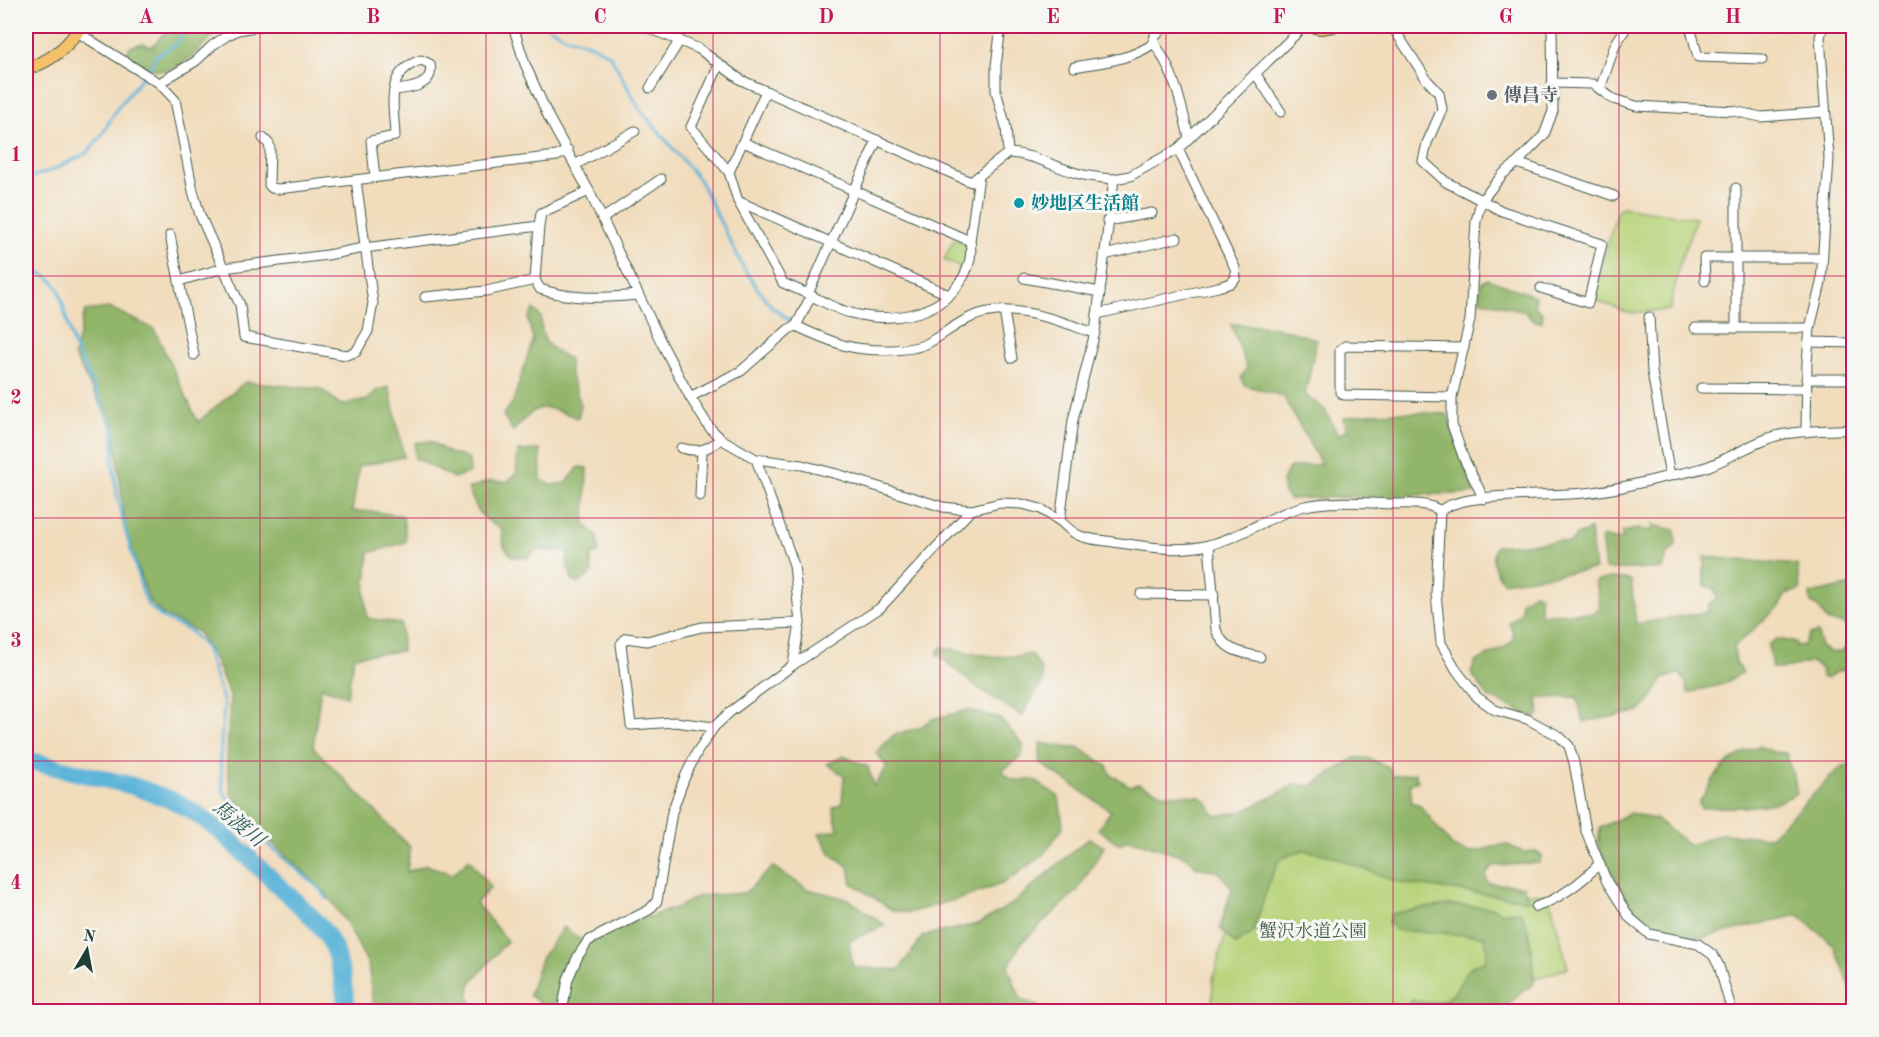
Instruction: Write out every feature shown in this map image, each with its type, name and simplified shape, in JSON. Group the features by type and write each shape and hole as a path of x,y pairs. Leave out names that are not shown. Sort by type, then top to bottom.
{"main road":[{"path":"1309,26 1321,28 1333,26"},
{"path":"26,69 53,57 79,29"}],"street":[{"path":"159,83 196,61 228,35 238,30 261,26"},
{"path":"513,26 525,64 549,118 589,191 690,398 709,427 721,439 756,459 802,465 943,507 971,510 1000,503 1022,504 1041,509 1077,535 1092,539 1182,549 1209,545 1245,531 1282,512 1308,505 1402,504 1435,507 1440,511"},
{"path":"644,26 699,49 741,80 970,182 1008,153 1039,159 1079,174 1114,179 1130,176 1178,149 1304,26"},
{"path":"1001,26 996,66 996,91 1006,126 1008,153"},
{"path":"1166,26 1155,35 1154,44 1160,51 1179,95 1189,138"},
{"path":"1392,26 1427,80 1439,93 1442,109 1427,143 1423,161 1446,182 1502,211 1602,244 1588,303 1541,288"},
{"path":"1484,499 1464,459 1452,425 1452,397 1470,320 1476,221 1481,201 1503,174 1518,163 1544,135 1553,111 1552,26"},
{"path":"1600,89 1615,45 1628,26"},
{"path":"1690,26 1698,57 1762,59"},
{"path":"1806,432 1806,379 1810,328 1821,283 1829,158 1820,38 1823,26"},
{"path":"79,29 159,83 175,100 200,215 240,305 244,337 346,355 356,352 368,330 373,303 356,180"},
{"path":"650,88 680,40"},
{"path":"1074,67 1132,55 1154,44"},
{"path":"719,64 691,128 729,172 738,201 783,283 851,313 896,318 914,315 949,294 967,272 972,250 970,242 979,176"},
{"path":"1255,73 1281,112"},
{"path":"1552,83 1586,82 1593,84 1613,99 1636,106 1734,111 1761,117 1825,112"},
{"path":"375,177 371,141 395,136 394,90"},
{"path":"729,172 766,91"},
{"path":"575,165 635,131"},
{"path":"263,138 269,144 270,149 269,185 278,189 557,156 568,150"},
{"path":"690,398 741,371 796,326 877,140"},
{"path":"743,142 970,242"},
{"path":"1097,314 1218,287 1231,283 1236,278 1235,268 1178,149"},
{"path":"1518,163 1614,196"},
{"path":"1060,521 1073,420 1095,332 1114,179"},
{"path":"602,219 662,180"},
{"path":"1736,328 1737,188"},
{"path":"589,191 541,213 536,280 540,289 579,297 638,295"},
{"path":"738,201 949,294"},
{"path":"1107,221 1152,213"},
{"path":"179,281 224,268 539,226"},
{"path":"170,236 194,355"},
{"path":"1104,255 1177,238"},
{"path":"1705,281 1704,258 1821,258"},
{"path":"1024,279 1100,292"},
{"path":"425,297 486,291 536,280"},
{"path":"796,326 844,345 896,351 925,345 968,317 988,312 1004,311 1052,319 1082,330 1095,332"},
{"path":"1004,311 1012,358"},
{"path":"1649,317 1654,392 1670,476"},
{"path":"1695,328 1810,328"},
{"path":"1809,342 1854,343"},
{"path":"1452,397 1344,395 1340,392 1340,350 1345,346 1464,348"},
{"path":"1806,379 1852,379"},
{"path":"1701,388 1806,389"},
{"path":"1732,1011 1719,966 1713,955 1698,944 1650,934 1630,918 1607,882 1586,831 1569,746 1559,736 1527,719 1495,710 1477,697 1457,671 1440,643 1436,594 1440,511 1448,504 1484,499 1546,494 1582,494 1624,487 1705,467 1732,457 1757,442 1780,435 1854,429"},
{"path":"681,448 694,452 702,451 721,439"},
{"path":"700,496 702,451"},
{"path":"756,459 794,566 800,623 793,665"},
{"path":"562,1011 568,980 578,956 588,941 649,910 657,901 672,812 697,752 714,727 730,712 793,665 880,608 971,510"},
{"path":"1209,545 1216,630 1222,643 1260,657"},
{"path":"1141,594 1214,595"},
{"path":"714,727 675,722 631,725 621,644 627,638 647,641 702,627 800,623"},
{"path":"1536,907 1549,902 1578,883 1599,864"}],"green space":[{"path":"175,26 222,26 191,57 172,68 152,69 126,55 130,47 142,43 152,47 164,33 170,33"},
{"path":"1622,207 1696,218 1680,262 1670,310 1629,313 1593,299 1617,210"},
{"path":"954,239 964,243 967,248 963,269 944,260"},
{"path":"1487,279 1535,296 1535,306 1543,314 1542,322 1532,320 1524,311 1480,300 1480,284"},
{"path":"110,308 154,329 198,422 245,382 321,389 341,405 368,400 376,391 389,387 404,457 359,466 352,511 403,516 406,542 369,553 365,592 367,618 401,624 402,651 354,656 347,696 321,687 313,747 410,847 407,872 426,865 453,874 469,859 491,887 476,903 507,941 471,983 468,996 478,1011 374,1011 368,964 346,922 324,891 251,823 231,793 227,761 230,696 215,660 198,632 163,615 149,601 126,534 114,429 74,356 85,311"},
{"path":"534,309 541,317 544,339 555,351 569,359 570,374 581,405 578,418 549,408 536,410 513,431 503,415 513,402 533,339 528,319"},
{"path":"1231,324 1275,327 1317,339 1305,394 1325,410 1338,435 1347,430 1344,418 1357,415 1395,412 1447,414 1474,493 1289,499 1284,493 1282,482 1289,468 1321,464 1283,396 1244,385 1241,377 1247,369"},
{"path":"430,441 449,453 469,460 470,472 454,478 415,458 415,443"},
{"path":"540,450 541,480 551,485 566,483 579,467 587,468 585,525 597,536 599,551 591,556 592,573 579,584 573,581 568,567 567,551 536,550 527,558 512,557 504,546 501,528 483,517 468,489 490,481 507,482 516,474 518,451"},
{"path":"1653,525 1675,530 1676,546 1668,553 1663,569 1605,569 1601,538 1623,539 1622,532 1638,529 1652,531"},
{"path":"1590,530 1595,569 1503,582 1495,570 1493,556 1496,546 1561,541 1571,543 1576,535"},
{"path":"1704,557 1797,565 1800,590 1786,594 1779,606 1734,647 1736,663 1743,672 1724,684 1688,693 1685,681 1679,673 1663,679 1648,703 1638,712 1583,722 1577,697 1537,698 1539,713 1536,718 1488,697 1471,673 1475,662 1507,646 1513,640 1513,632 1509,623 1521,612 1521,602 1534,593 1540,595 1540,614 1593,614 1600,607 1595,581 1611,578 1631,580 1636,624 1707,612 1709,604 1717,598 1715,589 1705,586"},
{"path":"1853,585 1853,629 1840,623 1828,622 1818,607 1811,603 1810,594"},
{"path":"1818,633 1821,647 1829,652 1842,652 1847,646 1853,644 1853,667 1834,673 1827,679 1822,677 1821,668 1810,662 1782,669 1772,668 1768,645 1777,639 1796,642 1797,646 1804,645 1810,634"},
{"path":"941,647 975,654 1008,657 1031,654 1041,669 1043,681 1022,716 975,686 937,654"},
{"path":"968,710 999,718 1023,744 1022,755 1002,771 1012,780 1034,780 1059,797 1063,827 1043,855 1004,883 966,897 908,913 892,910 852,883 849,867 831,854 819,833 838,830 833,808 842,803 844,776 827,764 844,756 868,767 874,786 887,767 876,752 895,734 919,728 932,719"},
{"path":"1040,743 1078,747 1107,766 1111,775 1130,786 1139,784 1164,794 1199,796 1208,803 1215,816 1242,812 1297,784 1311,786 1355,758 1367,758 1389,767 1393,776 1415,773 1418,781 1410,784 1412,803 1419,804 1453,847 1469,853 1505,844 1523,852 1535,851 1542,855 1539,863 1493,866 1486,875 1487,883 1523,886 1529,900 1400,883 1329,855 1303,850 1280,859 1269,882 1253,933 1235,944 1220,928 1232,888 1218,871 1197,867 1187,857 1129,839 1119,844 1098,829 1111,811 1040,763"},
{"path":"1758,746 1774,752 1786,753 1795,781 1796,793 1775,803 1763,805 1701,808 1699,803 1723,768 1737,756"},
{"path":"1853,765 1853,994 1834,945 1798,915 1701,938 1643,923 1625,897 1598,846 1600,828 1630,813 1657,820 1690,845 1721,834 1770,837 1842,766"},
{"path":"1089,838 1104,847 1077,891 1021,943 1008,968 1021,999 1048,1011 553,1012 529,995 541,959 563,927 581,940 678,907 699,896 745,893 773,867 807,889 848,899 885,925 849,941 853,967 899,970 923,936 978,924 1012,904"},
{"name":"蟹沢水道公園","path":"1288,840 1403,878 1549,895 1568,968 1499,990 1495,1011 1212,1012 1213,979 1225,936 1252,859"},
{"path":"1453,905 1494,908 1501,913 1519,911 1529,934 1534,984 1501,1011 1404,1011 1411,1000 1429,1003 1442,1001 1451,996 1467,971 1474,965 1485,961 1487,948 1483,936 1396,930 1388,924 1391,914"}],"waterway":[{"path":"26,178 48,172 87,153 102,135 116,110 154,62 154,57 177,44 187,26"},
{"path":"547,26 566,37 592,45 610,55 639,108 700,181 743,267 760,292 772,307 792,322"},
{"path":"26,270 45,275 54,282 59,290 73,344 114,430 113,462 117,494 148,605 163,618 190,631 206,648 224,703 220,757 223,791 237,812 270,846 320,889 327,899"},
{"name":"馬渡川","path":"26,760 133,786 172,800 197,814 221,832 309,914 326,934 333,946 342,975 347,1012"}],"place":[{"name":"傳昌寺","path":"1492,95"},
{"name":"妙地区生活館","path":"1019,203"}]}
